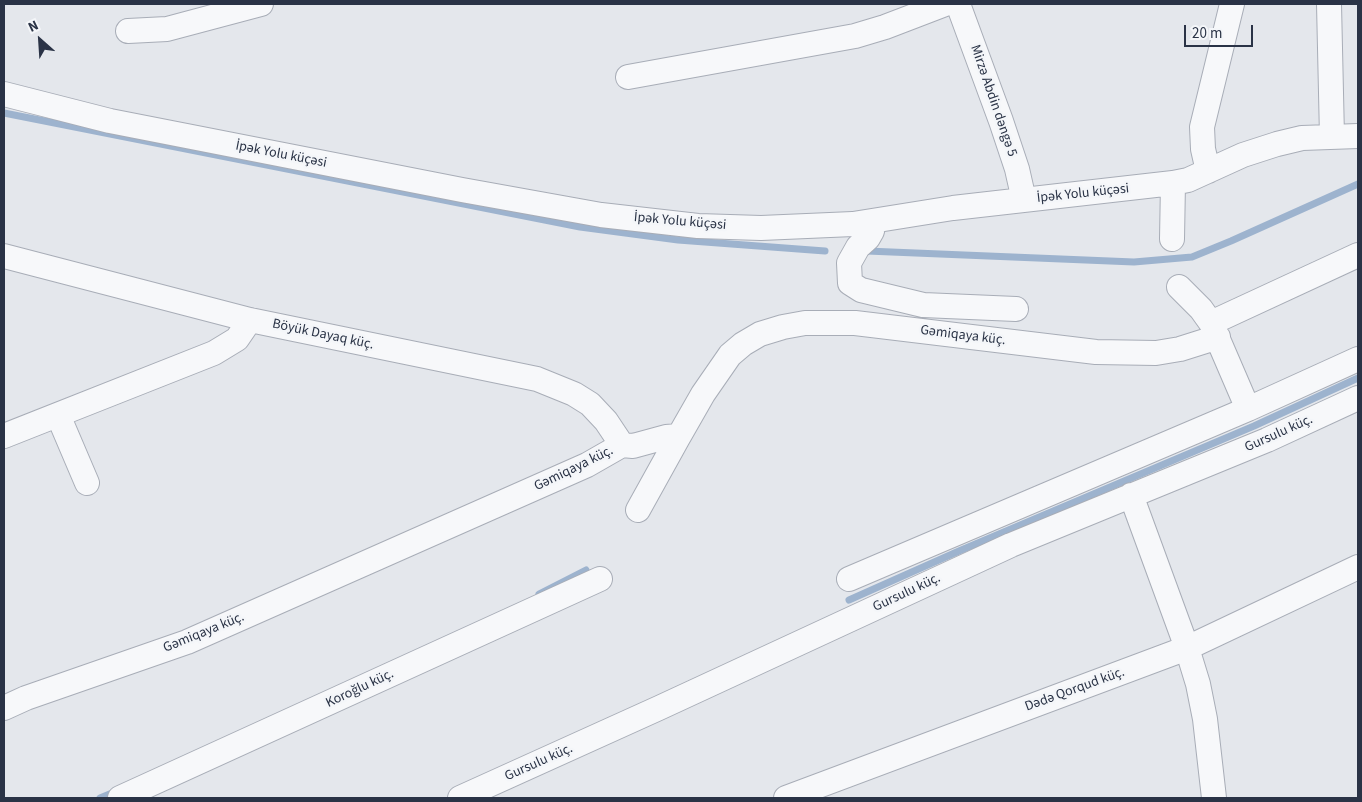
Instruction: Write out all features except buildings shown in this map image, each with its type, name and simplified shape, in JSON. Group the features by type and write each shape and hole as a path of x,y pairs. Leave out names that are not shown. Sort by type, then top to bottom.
{"street":[{"path":"128,31 167,29 261,4"},
{"path":"628,77 855,36 945,4"},
{"name":"Mirzə Abdin dəngə 5","path":"958,4 1001,121 1017,169 1024,200"},
{"path":"1208,171 1203,149 1202,127 1232,4"},
{"path":"1329,4 1332,138"},
{"name":"İpək Yolu küçəsi","path":"4,94 120,123 452,188 600,214 707,227 812,227 874,221 953,208 1173,184 1188,180 1243,155 1277,144 1302,138 1358,136"},
{"path":"1172,239 1173,184"},
{"path":"874,221 868,238 858,247 849,263 850,283 861,290 923,305 1016,309"},
{"name":"Böyük Dayaq küç.","path":"4,256 250,320 537,379 574,394 590,404 606,421 622,445"},
{"name":"Gəmiqaya küç.","path":"4,708 26,698 187,642 587,465 622,445 633,446 666,436 679,436 703,394 730,355 743,344 760,334 805,323 855,323 1096,352 1156,353 1180,349 1358,256"},
{"path":"1179,287 1201,309 1215,330 1248,410"},
{"path":"4,436 214,352 237,339 250,320"},
{"path":"849,579 1248,410 1358,359"},
{"name":"Gursulu küç.","path":"460,798 1011,545 1267,440 1356,406"},
{"path":"58,415 87,483"},
{"path":"638,510 679,436"},
{"path":"1131,495 1187,648 1198,684 1205,719 1214,798"},
{"name":"Dədə Qorqud küç.","path":"786,798 1187,648 1358,567"},
{"name":"Koroğlu küç.","path":"120,798 600,579"}],"waterway":[{"path":"4,113 580,227 678,240 825,251"},
{"path":"867,251 1134,262 1192,257 1358,184"},
{"path":"849,600 959,551 1254,426 1358,378"},
{"path":"539,594 586,570"},
{"path":"100,798 117,791"}]}
